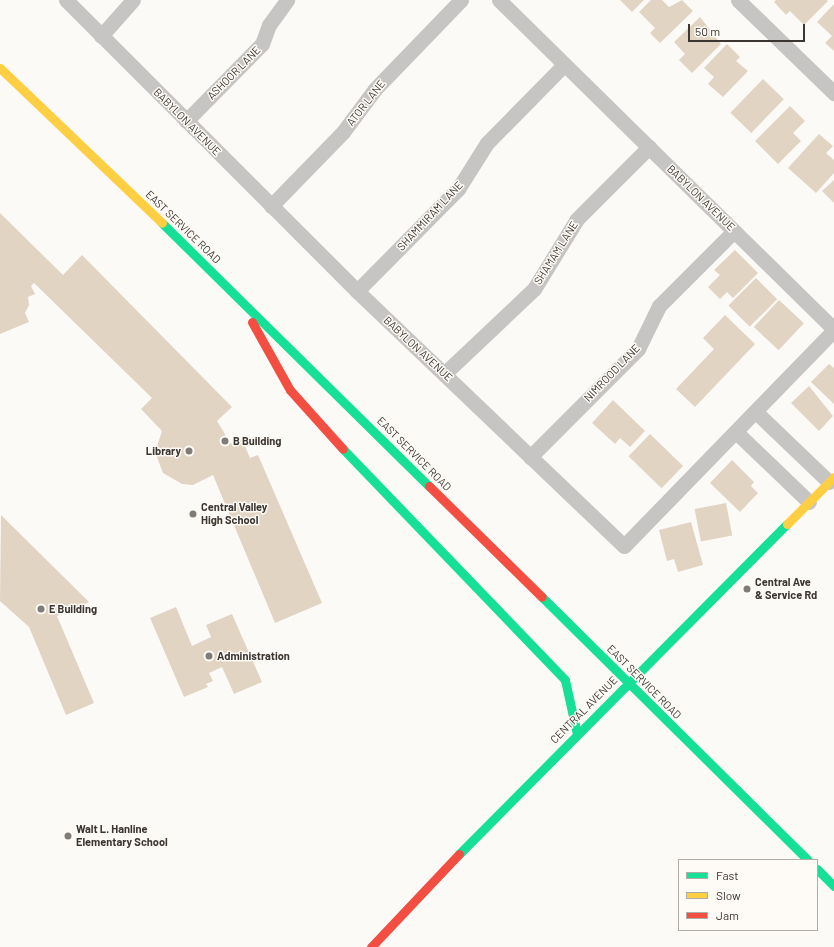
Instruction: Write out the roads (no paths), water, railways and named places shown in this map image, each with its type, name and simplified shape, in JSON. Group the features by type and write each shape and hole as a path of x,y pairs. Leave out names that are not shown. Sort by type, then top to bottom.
{"street":[{"name":"BABYLON AVENUE","path":"66,0 357,292 624,546 756,412 834,330 649,147 563,66 499,0"},
{"path":"101,36 134,0"},
{"name":"ASHOOR LANE","path":"186,121 262,44 269,25 287,0"},
{"name":"ATOR LANE","path":"271,206 343,132 375,89 461,0"},
{"path":"738,0 834,93"},
{"name":"SHAMMIRAM LANE","path":"357,292 458,189 486,143 563,66"},
{"name":"EAST SERVICE ROAD","path":"0,68 240,300 807,859"},
{"name":"SHAMAM LANE","path":"444,374 534,289 577,219 649,147"},
{"name":"NIMROOD LANE","path":"530,457 638,349 659,306 734,230"},
{"path":"240,300 290,390 382,492 565,680 577,734"},
{"path":"756,412 831,480"},
{"path":"736,432 809,502"},
{"name":"CENTRAL AVENUE","path":"371,947 577,734 831,480"},
{"path":"818,870 834,886"}],"place":[{"name":"B Building","path":"225,441"},
{"name":"Library","path":"189,451"},
{"name":"Central Valley High School","path":"193,514"},
{"name":"Central Ave & Service Rd","path":"747,589"},
{"name":"E Building","path":"41,609"},
{"name":"Administration","path":"209,656"},
{"name":"Walt L. Hanline Elementary School","path":"68,836"}]}
